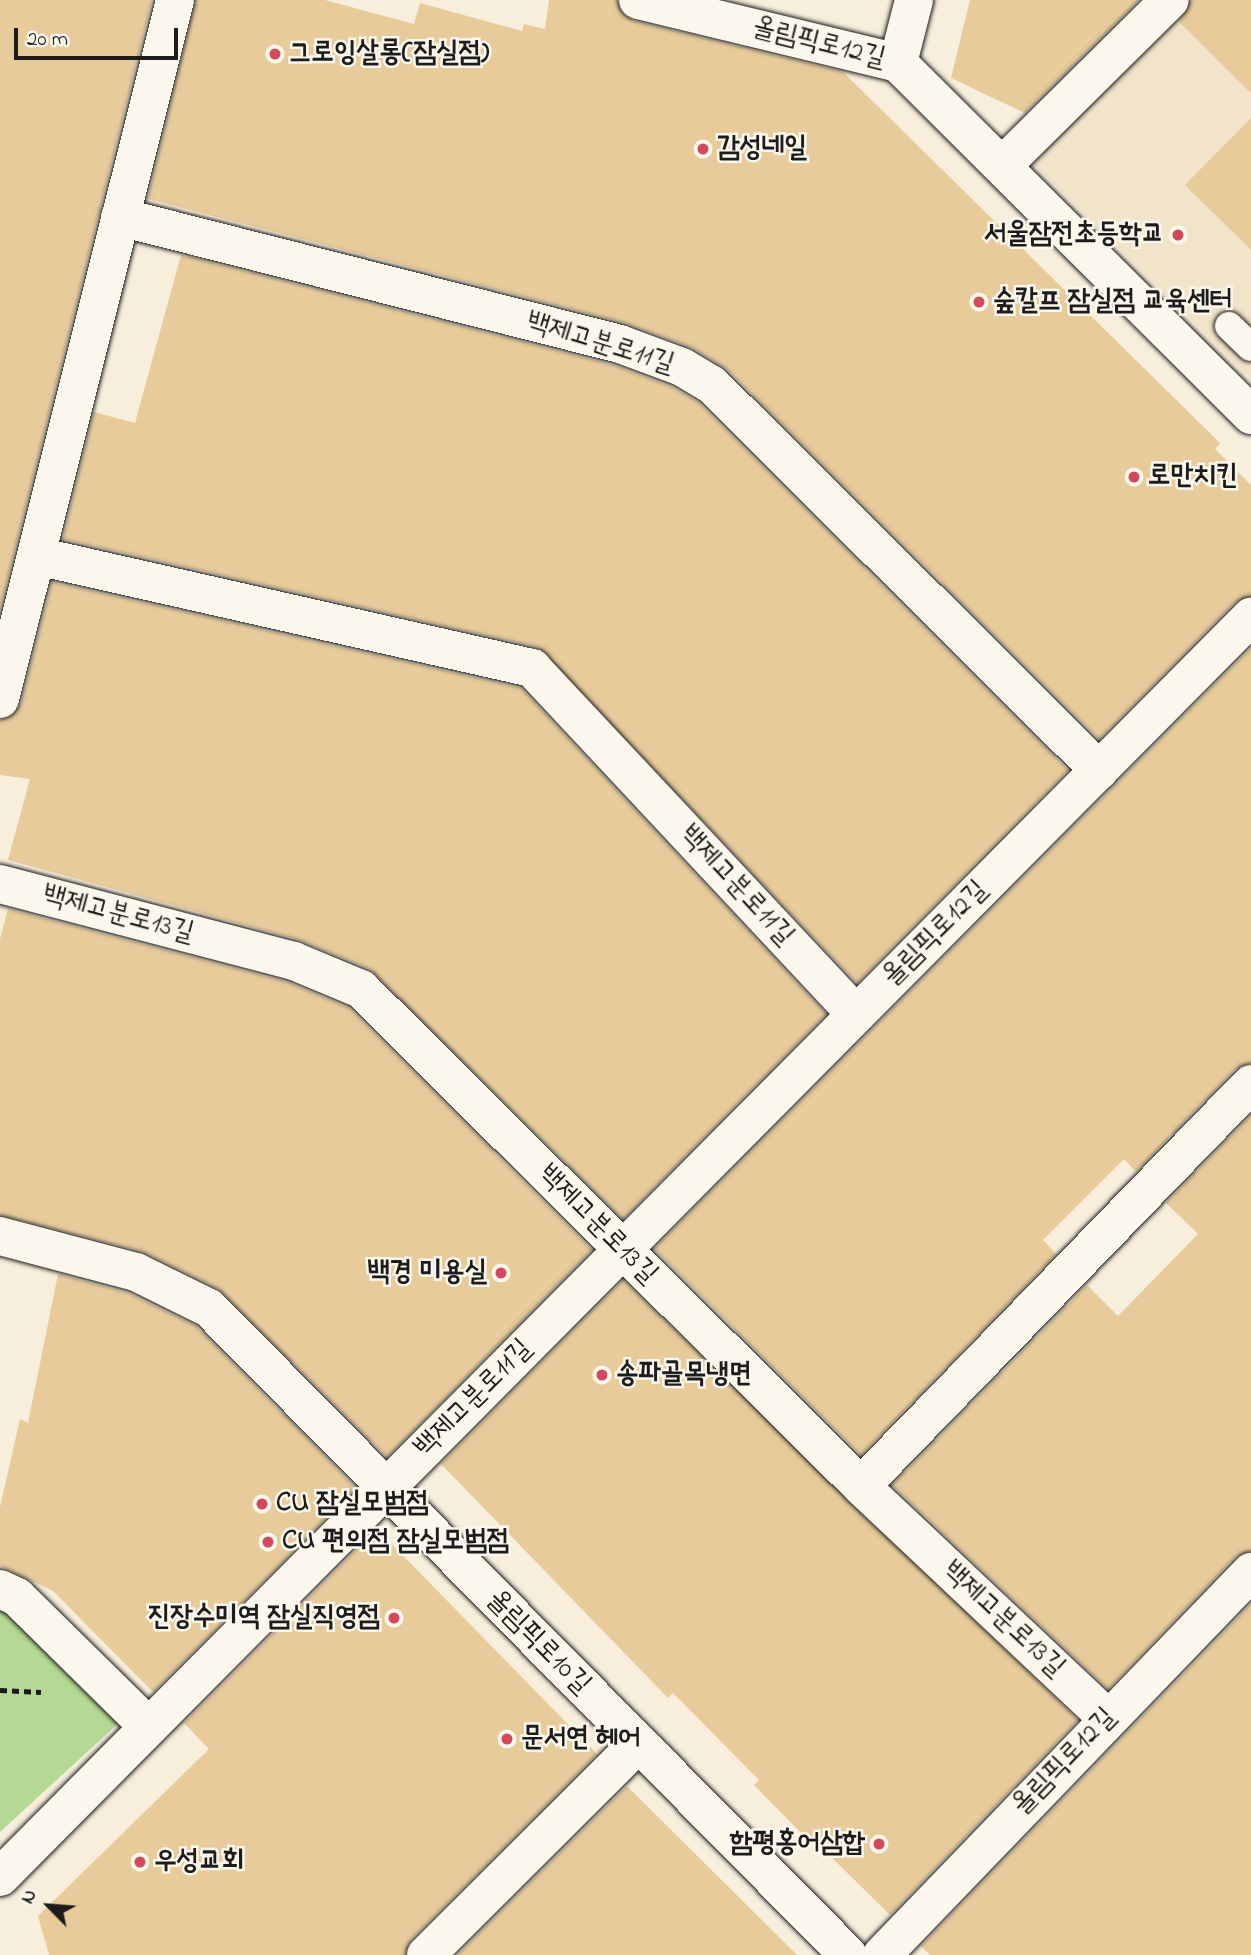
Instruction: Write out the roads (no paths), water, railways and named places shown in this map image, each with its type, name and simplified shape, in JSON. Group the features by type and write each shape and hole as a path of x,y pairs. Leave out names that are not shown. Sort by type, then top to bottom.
{"street":[{"path":"0,699 175,0"},
{"name":"올림픽로12길","path":"638,0 898,63 1004,164 1251,415"},
{"path":"898,63 914,0"},
{"path":"1004,164 1170,0"},
{"name":"백제고분로11길","path":"120,217 620,344 682,367 712,385 1099,770"},
{"name":"백제고분로11길","path":"37,556 532,668 856,1014"},
{"name":"올림픽로12길","path":"622,1251 1251,617"},
{"name":"백제고분로13길","path":"0,884 294,961 361,989 861,1486 1107,1718"},
{"path":"861,1486 1251,1084"},
{"name":"올림픽로10길","path":"0,1236 136,1272 209,1308 261,1354 386,1488 848,1955"},
{"name":"백제고분로11길","path":"0,1877 622,1251"},
{"name":"올림픽로12길","path":"883,1955 1107,1718 1251,1572"},
{"path":"0,1589 17,1597 149,1727"},
{"path":"426,1955 638,1744"}],"lane":[{"path":"1229,326 1251,347"}],"place":[{"name":"그로잉살롱(잠실점)","path":"275,54"},
{"name":"감성네일","path":"703,149"},
{"name":"서울잠전초등학교","path":"1178,235"},
{"name":"숲칼프 잠실점 교육센터","path":"979,302"},
{"name":"로만치킨","path":"1134,477"},
{"name":"백경 미용실","path":"501,1273"},
{"name":"송파골목냉면","path":"602,1375"},
{"name":"CU 잠실모범점","path":"262,1504"},
{"name":"CU 편의점 잠실모범점","path":"268,1542"},
{"name":"진장수미역 잠실직영점","path":"394,1618"},
{"name":"문서연 헤어","path":"507,1739"},
{"name":"함평홍어삼합","path":"879,1844"},
{"name":"우성교회","path":"140,1862"}]}
